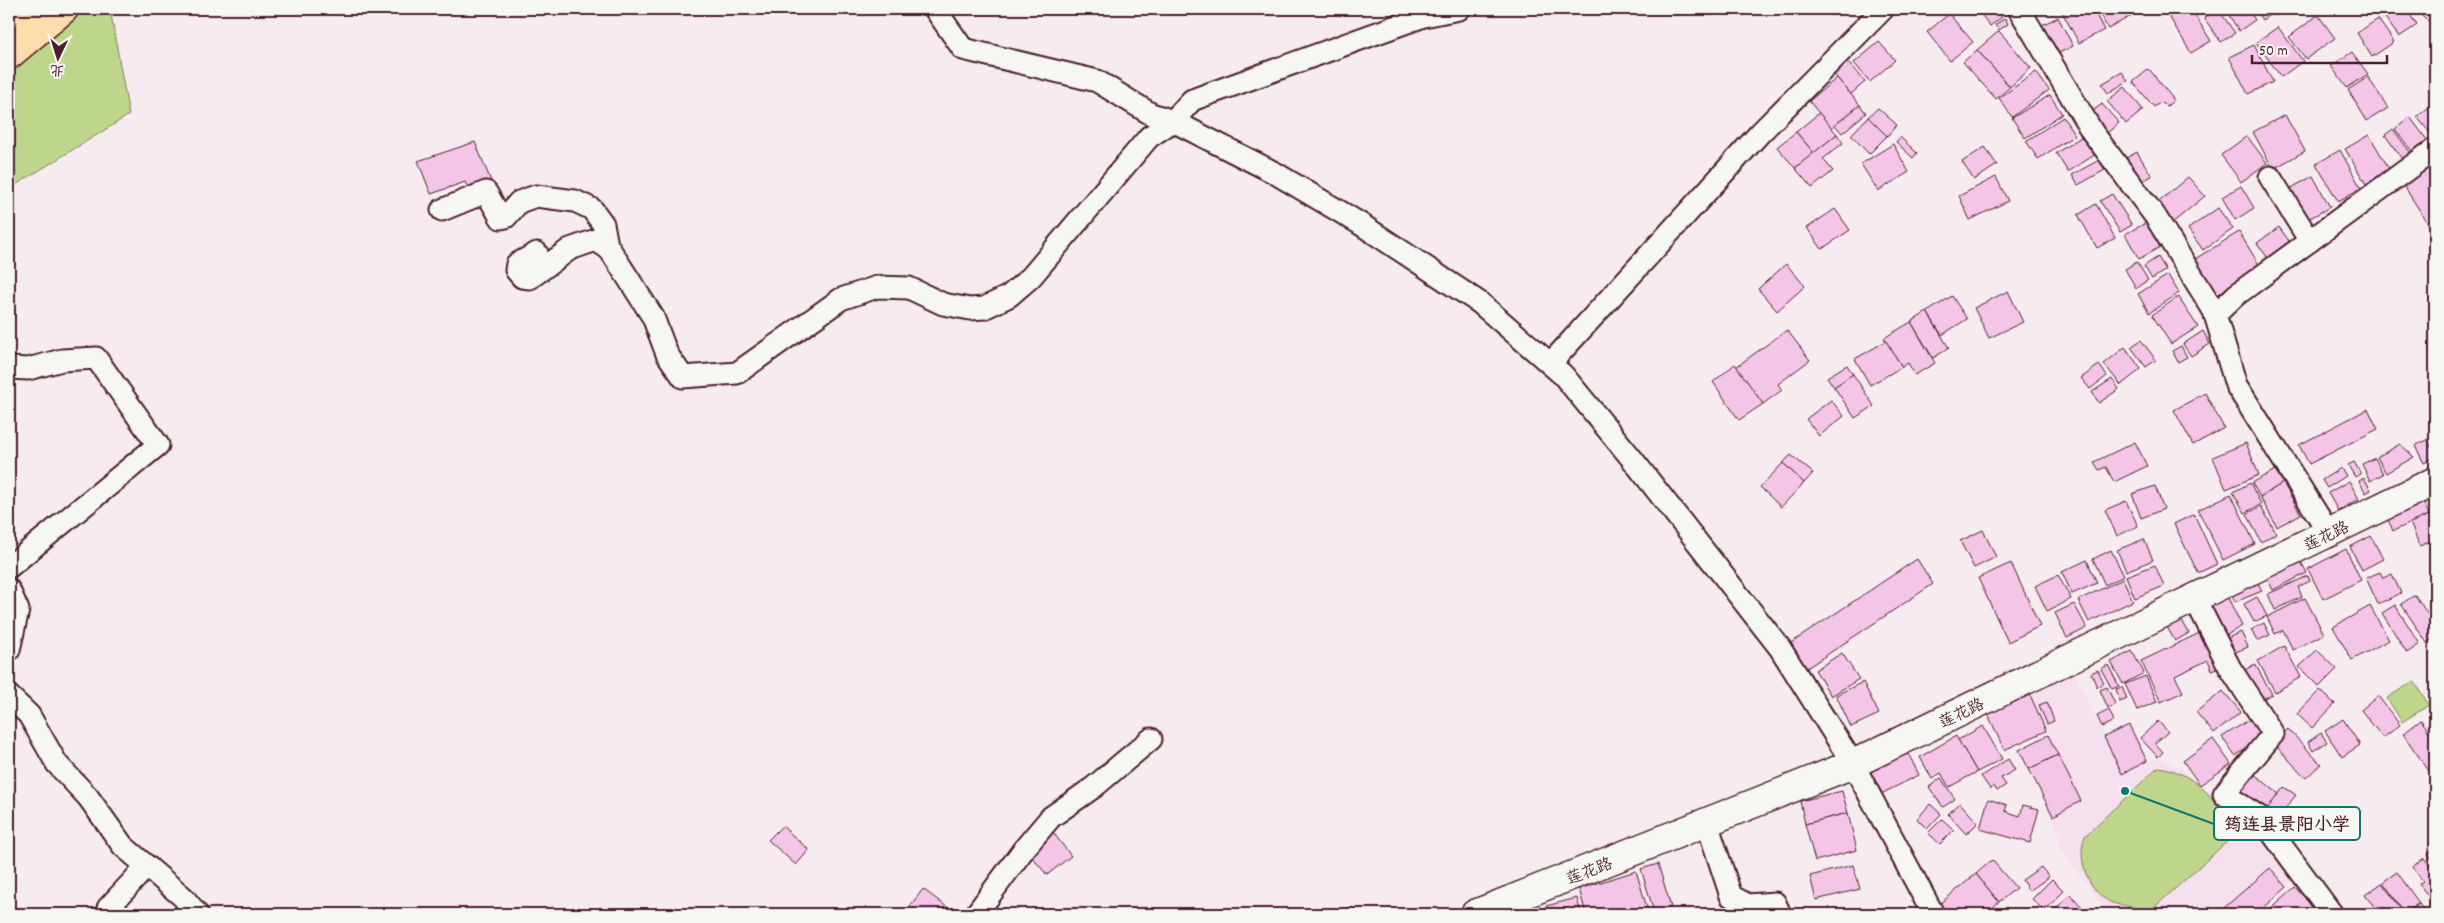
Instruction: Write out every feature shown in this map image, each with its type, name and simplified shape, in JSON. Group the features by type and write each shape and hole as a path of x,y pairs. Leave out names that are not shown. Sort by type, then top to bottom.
{"main road":[{"path":"9,55 21,20 64,9"},
{"name":"莲花路","path":"1475,914 1707,824 1853,764 2435,481"}],"street":[{"path":"935,9 964,49 1097,82 1151,114 1173,121 1274,173 1358,223 1480,304 1563,375 1633,460 1780,648 1853,764 1933,914"},
{"path":"442,210 486,192 501,218 506,217 518,202 536,196 575,201 592,208 603,224 609,249 653,317 667,354 683,377 738,373 841,299 877,287 908,288 943,304 970,309 984,308 1009,296 1031,277 1149,137 1173,121 1192,100 1424,16 1460,9"},
{"path":"1550,364 1760,133 1883,9"},
{"path":"2019,9 2093,133 2155,216 2215,314 2236,385 2329,533"},
{"path":"2215,314 2236,295 2435,149"},
{"path":"2270,177 2310,241"},
{"path":"537,253 517,264 516,270 522,277 530,278 570,249 596,240 609,249"},
{"path":"9,368 28,369 62,360 96,358 158,445 9,567"},
{"path":"9,590 18,610 9,650"},
{"path":"2195,599 2230,668 2273,734 2224,794 2261,818 2332,914"},
{"path":"9,696 28,714 57,764 88,797 123,846 147,866 192,912"},
{"path":"976,914 1051,817 1094,787 1151,739"},
{"path":"1707,824 1731,896 1748,905 1775,903 1780,914"},
{"path":"116,914 108,908 147,866"}],"shaded area":[{"path":"2073,670 2122,773 2158,757 2179,768 2265,832 2298,876 2257,914 2109,914 2062,852 2053,816 2029,769 2058,755 2027,689"}],"green space":[{"path":"9,9 110,9 129,115 9,189"},
{"path":"2414,681 2429,705 2402,722 2387,698"},
{"path":"2158,767 2169,769 2190,779 2210,796 2217,805 2225,826 2233,821 2240,830 2147,914 2130,914 2136,908 2112,903 2096,891 2086,874 2083,864 2083,845 2085,836"}],"building":[{"path":"1977,9 1996,9 2002,17 1990,26"},
{"path":"2093,9 2104,30 2079,43 2061,10"},
{"path":"2097,9 2134,9 2136,13 2108,29"},
{"path":"2174,9 2191,9 2211,41 2191,53 2167,13"},
{"path":"2218,9 2235,33 2221,42 2204,18"},
{"path":"2225,9 2248,9 2255,20 2239,31"},
{"path":"2255,9 2279,9 2262,20"},
{"path":"2393,9 2406,9 2417,25 2399,37 2383,15"},
{"path":"2415,9 2435,9 2435,13 2427,21"},
{"path":"1949,14 1973,42 1950,61 1927,32"},
{"path":"2318,15 2335,38 2306,59 2289,37"},
{"path":"2058,17 2073,46 2055,55 2040,26"},
{"path":"2005,18 2008,24 1999,30 1995,25"},
{"path":"2378,19 2394,42 2372,57 2357,33"},
{"path":"2278,27 2303,61 2281,77 2256,42"},
{"path":"1999,31 2031,68 2010,87 1977,50"},
{"path":"1879,42 1895,60 1870,82 1854,63"},
{"path":"2254,45 2273,82 2248,94 2229,57"},
{"path":"1977,50 2010,87 1996,99 1963,62"},
{"path":"2352,52 2368,74 2347,88 2331,66"},
{"path":"1842,56 1865,82 1851,94 1828,68"},
{"path":"2149,69 2174,100 2166,107 2161,102 2154,107 2133,82"},
{"path":"2036,72 2049,90 2012,117 1999,98"},
{"path":"2122,72 2128,81 2108,93 2102,84"},
{"path":"2368,77 2388,108 2367,121 2348,90"},
{"path":"1837,78 1860,105 1831,128 1809,101"},
{"path":"2125,87 2143,110 2126,124 2107,101"},
{"path":"2050,95 2062,114 2025,138 2012,118"},
{"path":"2435,102 2435,139 2417,117"},
{"path":"2102,104 2119,123 2107,133 2090,113"},
{"path":"1860,105 1866,113 1842,133 1835,125"},
{"path":"1878,108 1897,125 1887,136 1868,117"},
{"path":"1819,113 1837,134 1814,153 1796,132"},
{"path":"2285,115 2305,151 2273,169 2253,132"},
{"path":"1868,117 1887,136 1869,154 1851,135"},
{"path":"2063,117 2075,135 2038,159 2026,141"},
{"path":"2410,117 2427,140 2412,151 2395,129"},
{"path":"2393,129 2413,156 2404,162 2385,135"},
{"path":"1796,132 1814,153 1795,168 1777,147"},
{"path":"1837,134 1843,143 1823,159 1833,171 1812,188 1795,168"},
{"path":"2084,135 2096,154 2068,172 2056,153"},
{"path":"2369,135 2390,170 2366,184 2345,149"},
{"path":"2247,136 2267,163 2241,182 2221,155"},
{"path":"1900,137 1917,153 1913,158 1896,142"},
{"path":"475,142 493,186 470,192 465,182 431,194 418,161"},
{"path":"1893,144 1909,172 1878,191 1861,164"},
{"path":"1985,147 1997,165 1974,180 1962,162"},
{"path":"2340,150 2361,188 2338,201 2316,164"},
{"path":"2137,152 2152,176 2135,185 2121,161"},
{"path":"2099,160 2105,170 2078,185 2072,175"},
{"path":"2435,161 2435,234 2402,183"},
{"path":"2313,176 2330,207 2303,222 2286,191"},
{"path":"1996,177 2008,201 1970,220 1959,196"},
{"path":"2188,177 2205,196 2171,224 2155,205"},
{"path":"2241,186 2254,208 2235,220 2222,197"},
{"path":"2112,194 2132,225 2120,232 2100,201"},
{"path":"2096,204 2115,238 2097,248 2078,215"},
{"path":"2218,208 2233,229 2203,250 2188,229"},
{"path":"1835,209 1850,230 1822,249 1807,228"},
{"path":"2146,223 2160,247 2139,259 2125,234"},
{"path":"2279,227 2292,245 2270,261 2257,243"},
{"path":"2239,232 2261,268 2212,298 2190,262"},
{"path":"2158,257 2166,270 2152,279 2144,266"},
{"path":"2137,262 2148,280 2136,288 2125,269"},
{"path":"1786,264 1805,286 1777,311 1758,289"},
{"path":"2168,275 2179,293 2149,313 2138,294"},
{"path":"2008,291 2023,322 1989,338 1974,308"},
{"path":"1952,296 1967,319 1942,335 1927,312"},
{"path":"2178,297 2198,327 2171,344 2152,315"},
{"path":"1927,312 1949,348 1933,358 1911,322"},
{"path":"1911,322 1935,363 1915,375 1908,363 1902,367 1884,338"},
{"path":"1787,330 1810,360 1778,384 1782,390 1763,404 1736,367"},
{"path":"2203,331 2210,344 2191,356 2183,344"},
{"path":"2141,340 2156,360 2146,367 2131,347"},
{"path":"1886,341 1902,367 1870,385 1855,359"},
{"path":"2181,346 2187,357 2178,362 2172,351"},
{"path":"2125,347 2141,369 2121,385 2104,364"},
{"path":"1735,364 1763,404 1739,420 1713,382"},
{"path":"1847,365 1853,374 1834,387 1827,377"},
{"path":"2099,365 2107,376 2090,389 2081,378"},
{"path":"1853,374 1874,406 1855,418 1834,387"},
{"path":"2112,379 2119,389 2099,403 2092,392"},
{"path":"2205,393 2224,428 2193,445 2174,410"},
{"path":"1831,400 1844,416 1819,436 1806,419"},
{"path":"2368,409 2378,429 2309,464 2299,445"},
{"path":"2428,439 2435,457 2424,463 2415,446"},
{"path":"2135,442 2147,466 2114,482 2106,467 2099,470 2094,462"},
{"path":"2246,443 2259,475 2226,489 2213,457"},
{"path":"2400,444 2414,457 2386,473 2377,457"},
{"path":"1791,455 1813,473 1804,483 1783,463"},
{"path":"2375,458 2383,474 2370,481 2362,464"},
{"path":"2354,462 2361,474 2355,477 2348,465"},
{"path":"1783,463 1804,483 1781,507 1760,487"},
{"path":"2341,468 2346,476 2327,488 2322,480"},
{"path":"2275,470 2283,483 2260,497 2252,483"},
{"path":"2364,478 2371,490 2366,493 2359,481"},
{"path":"2349,481 2359,499 2338,511 2328,493"},
{"path":"2250,483 2261,504 2245,513 2233,492"},
{"path":"2283,483 2301,514 2277,527 2260,497"},
{"path":"2155,486 2164,509 2141,518 2132,494"},
{"path":"2231,494 2255,544 2223,560 2198,510"},
{"path":"2126,501 2138,526 2117,536 2105,510"},
{"path":"2423,501 2429,515 2393,531 2387,517"},
{"path":"2261,506 2276,533 2261,542 2247,514"},
{"path":"2194,514 2217,564 2198,573 2174,524"},
{"path":"2429,515 2435,530 2435,539 2420,546 2410,523"},
{"path":"1983,530 1996,557 1974,568 1960,541"},
{"path":"2371,536 2383,559 2362,570 2350,547"},
{"path":"2144,539 2153,560 2126,571 2117,550"},
{"path":"2346,549 2361,580 2323,599 2308,569"},
{"path":"2111,550 2124,576 2105,585 2093,559"},
{"path":"1917,559 1933,584 1804,670 1788,645"},
{"path":"2087,560 2097,583 2072,594 2062,572"},
{"path":"2300,560 2307,573 2273,590 2266,576"},
{"path":"2011,563 2040,626 2008,642 1978,578"},
{"path":"2155,565 2164,586 2135,598 2126,576"},
{"path":"2380,572 2383,578 2392,574 2401,593 2378,604 2366,578"},
{"path":"2058,575 2071,599 2047,611 2035,586"},
{"path":"2308,576 2310,581 2298,587 2302,597 2275,610 2268,594"},
{"path":"2123,579 2133,601 2089,622 2078,600"},
{"path":"2257,581 2262,591 2235,602 2231,593"},
{"path":"2415,595 2435,625 2435,637 2427,643 2401,604"},
{"path":"2227,596 2242,626 2223,637 2207,606"},
{"path":"2257,597 2267,616 2254,622 2244,604"},
{"path":"2305,598 2324,634 2293,650 2283,630 2275,634 2267,617"},
{"path":"2074,604 2087,628 2067,638 2055,613"},
{"path":"2395,605 2420,644 2407,653 2382,613"},
{"path":"2370,606 2389,640 2352,660 2333,627"},
{"path":"2181,619 2189,633 2175,641 2167,627"},
{"path":"2264,623 2270,635 2257,641 2251,630"},
{"path":"2206,630 2222,665 2212,670 2208,660 2175,676 2183,692 2161,702 2141,661"},
{"path":"2241,632 2248,647 2231,654 2225,639"},
{"path":"2284,646 2301,677 2275,692 2258,661"},
{"path":"2317,650 2337,669 2319,687 2299,667"},
{"path":"2132,651 2144,673 2123,684 2111,662"},
{"path":"1842,653 1859,679 1831,696 1815,670"},
{"path":"2255,664 2272,694 2257,702 2240,673"},
{"path":"2108,665 2119,686 2112,689 2101,669"},
{"path":"2098,670 2104,683 2097,687 2091,673"},
{"path":"2146,676 2157,702 2137,710 2125,684"},
{"path":"1863,682 1879,714 1851,727 1836,695"},
{"path":"2107,687 2115,704 2108,708 2100,690"},
{"path":"2122,687 2127,699 2120,702 2116,689"},
{"path":"2320,690 2335,704 2312,728 2297,714"},
{"path":"2223,691 2241,712 2214,734 2196,712"},
{"path":"2030,695 2046,731 2004,750 1988,714"},
{"path":"2378,696 2400,725 2383,738 2361,710"},
{"path":"2047,702 2054,721 2047,724 2039,705"},
{"path":"2109,710 2114,721 2102,727 2097,716"},
{"path":"2252,718 2264,737 2235,756 2222,737"},
{"path":"2343,719 2360,745 2342,757 2325,731"},
{"path":"2421,720 2435,740 2435,767 2429,771 2403,734"},
{"path":"2158,721 2168,732 2155,743 2163,752 2158,757 2140,738"},
{"path":"2129,725 2147,761 2122,774 2104,737"},
{"path":"1983,726 2002,759 1977,772 1958,740"},
{"path":"2288,729 2321,764 2306,778 2273,743"},
{"path":"2321,733 2327,742 2313,751 2308,742"},
{"path":"2048,735 2058,755 2029,769 2019,750"},
{"path":"1956,736 1977,772 1949,787 1941,773 1932,779 1920,757"},
{"path":"2213,739 2231,764 2200,785 2183,761"},
{"path":"1908,753 1919,775 1881,794 1870,772"},
{"path":"2058,755 2081,801 2053,816 2029,769"},
{"path":"2008,759 2015,770 2001,778 2006,785 1997,791 1994,786 1990,789 1981,776"},
{"path":"2253,773 2279,794 2263,814 2237,794"},
{"path":"1941,778 1955,799 1943,807 1929,787"},
{"path":"2284,787 2296,795 2274,822 2263,814"},
{"path":"1842,791 1848,813 1805,824 1800,801"},
{"path":"1988,799 2007,805 2005,811 2020,816 2023,805 2039,809 2030,843 1980,829"},
{"path":"1960,803 1978,823 1966,834 1948,814"},
{"path":"1930,804 1941,814 1927,829 1917,819"},
{"path":"1848,813 1857,850 1815,861 1805,824"},
{"path":"1942,819 1954,830 1940,844 1928,833"},
{"path":"782,826 809,850 796,865 768,840"},
{"path":"1052,831 1071,856 1047,875 1027,851"},
{"path":"2435,849 2435,865 2428,854"},
{"path":"2424,858 2435,872 2435,899 2432,901 2419,884 2423,881 2412,867"},
{"path":"1992,860 2016,888 1999,902 1976,874"},
{"path":"1658,864 1671,907 1654,912 1641,869"},
{"path":"1853,865 1860,889 1816,900 1810,876"},
{"path":"2041,867 2049,877 2029,891 2022,880"},
{"path":"2270,868 2287,887 2257,914 2217,914"},
{"path":"1636,871 1649,914 1586,914 1579,889"},
{"path":"2397,872 2419,903 2405,913 2383,882"},
{"path":"1976,874 1999,902 1985,914 1944,914 1937,906"},
{"path":"2052,879 2064,891 2044,911 2032,899"},
{"path":"2382,883 2405,914 2380,914 2365,895"},
{"path":"2295,887 2319,914 2276,914 2271,908"},
{"path":"923,889 955,913 955,914 904,914"},
{"path":"2070,894 2082,907 2074,914 2051,914"},
{"path":"1577,898 1581,914 1549,914 1546,906"},
{"path":"2419,904 2427,914 2405,914"},
{"path":"1351,907 1354,914 1331,914"},
{"path":"1541,908 1542,914 1524,914 1523,912"},
{"path":"2366,908 2371,914 2358,914"}],"place":[{"name":"筠连县景阳小学","path":"2125,791"}]}
